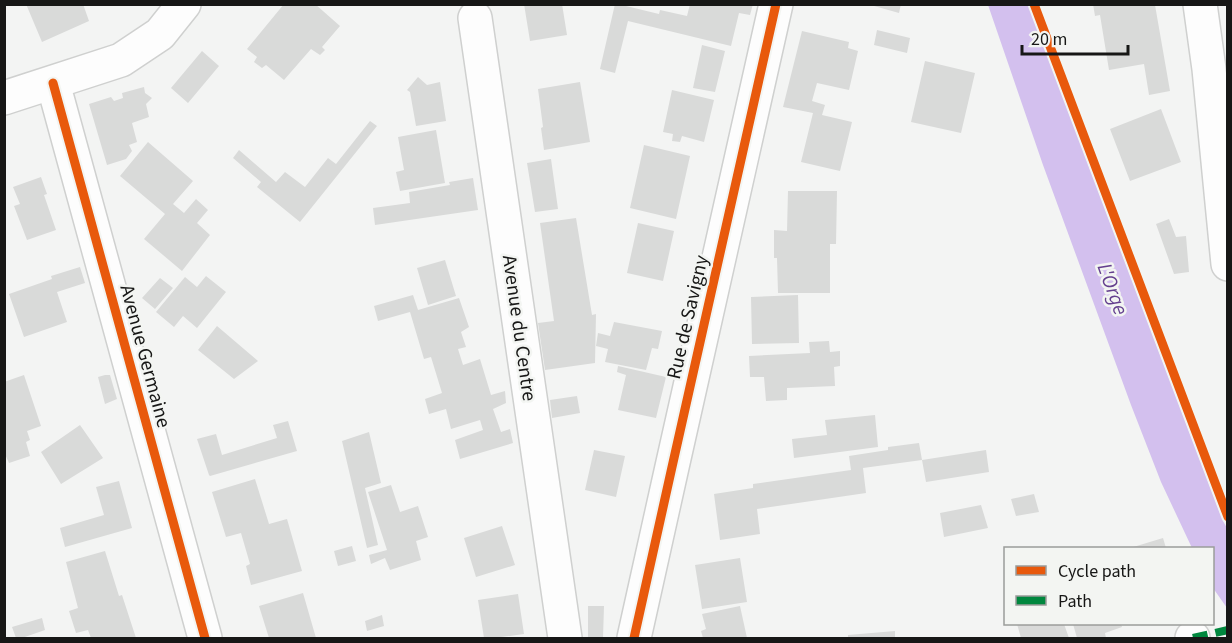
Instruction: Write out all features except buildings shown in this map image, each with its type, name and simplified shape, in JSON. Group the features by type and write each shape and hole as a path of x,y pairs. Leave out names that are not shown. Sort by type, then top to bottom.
{"street":[{"path":"4,98 121,60 160,34 184,4"},
{"name":"Rue de Savigny","path":"634,639 777,4"},
{"path":"1200,4 1209,69 1227,264"},
{"name":"Avenue du Centre","path":"475,18 565,639"},
{"name":"Avenue Germaine","path":"52,83 205,639"}],"water":[{"name":"L'Orge","path":"988,5 1028,5 1227,528 1227,608 1214,589 1214,547 1192,547 1161,482 1043,165"}],"marked path":[{"path":"1193,638 1228,630"}],"cycle path":[{"path":"634,638 776,4"},
{"path":"1034,4 1228,517"},
{"path":"53,83 205,638"}]}
